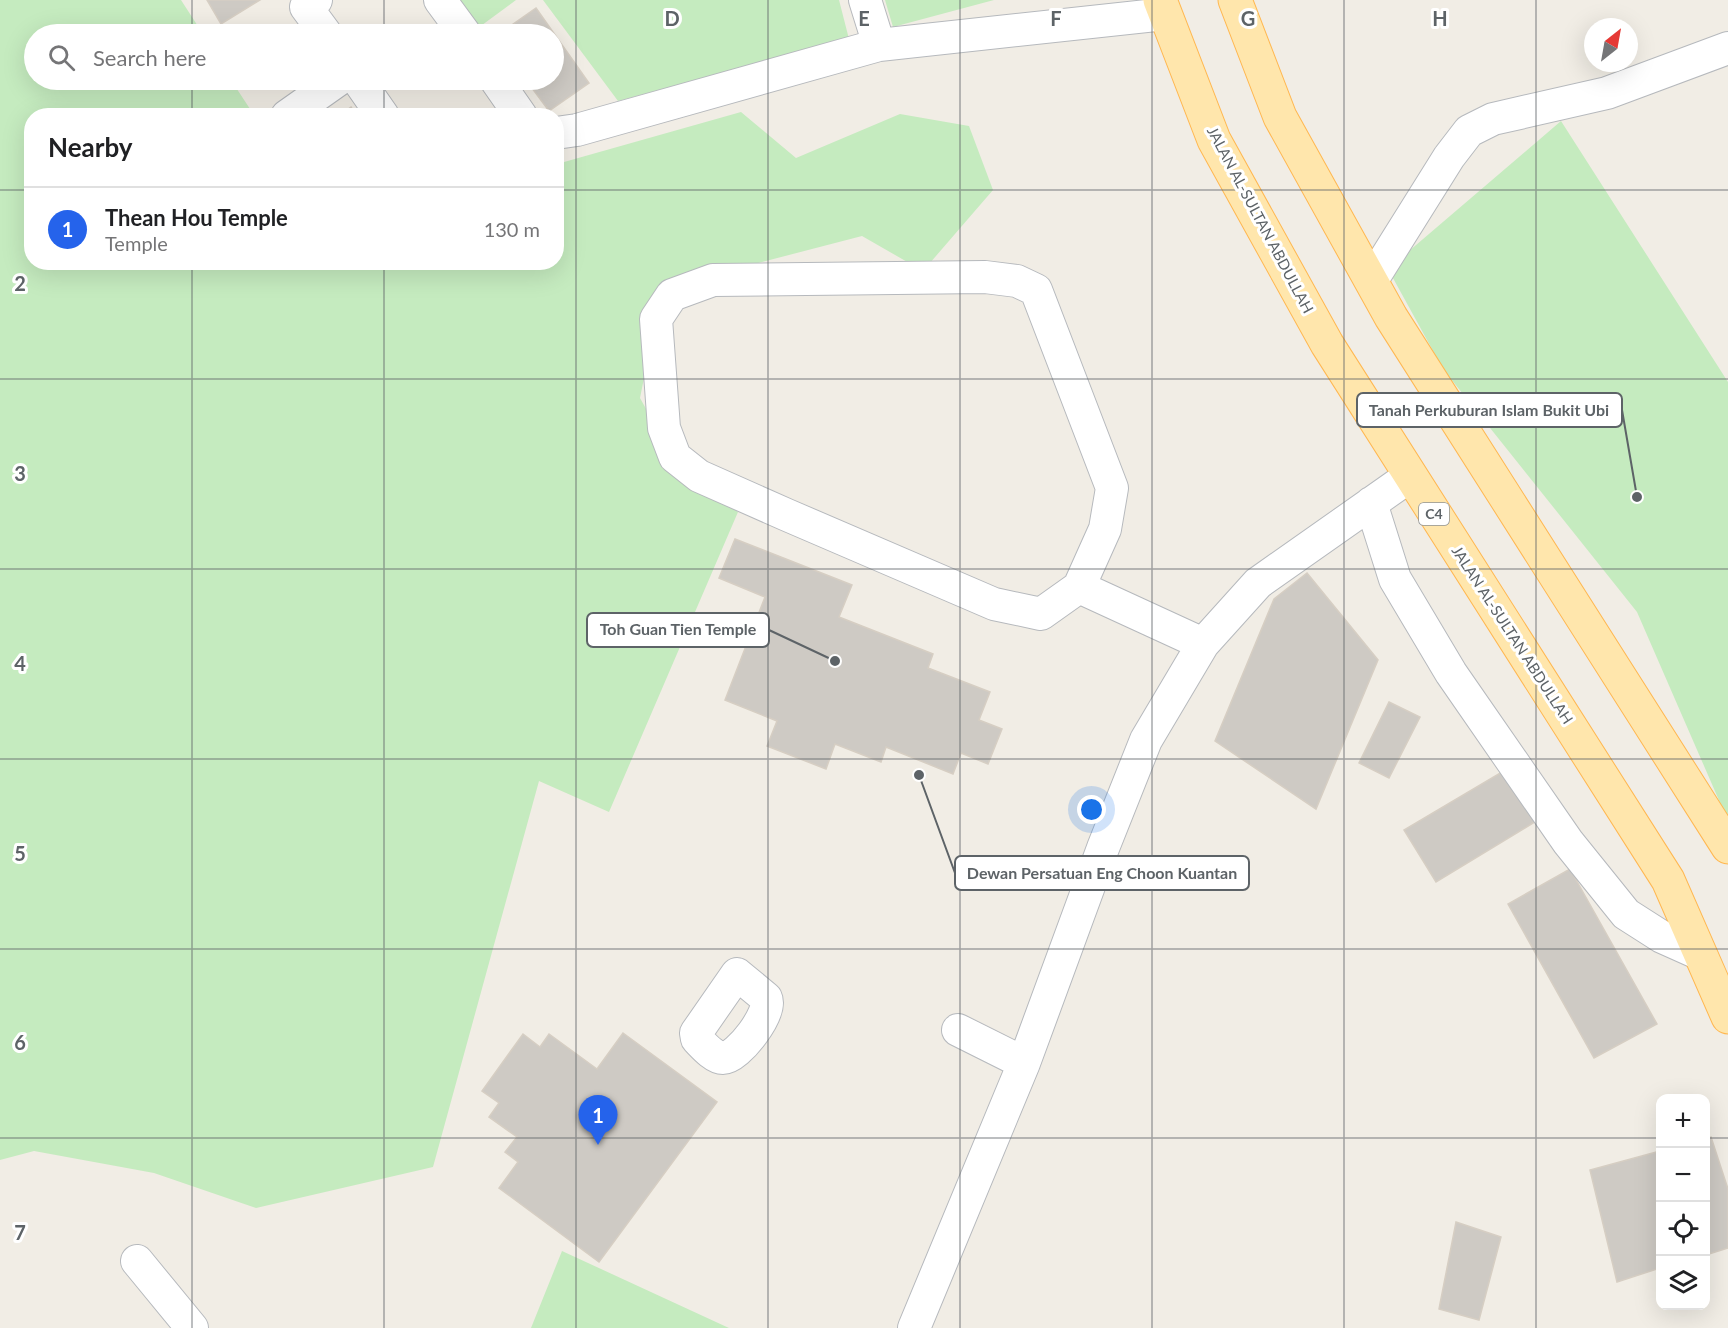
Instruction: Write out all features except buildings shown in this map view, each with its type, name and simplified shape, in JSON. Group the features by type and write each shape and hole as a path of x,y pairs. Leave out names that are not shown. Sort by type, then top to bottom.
{"main road":[{"path":"1235,0 1281,117 1391,317 1728,847"},
{"name":"JALAN AL-SULTAN ABDULLAH","path":"1162,7 1214,140 1327,344 1668,880 1728,1017"}],"lane":[{"path":"440,0 458,24"},
{"path":"865,0 879,45"},
{"path":"308,2 320,24"},
{"path":"564,132 879,45 1162,7"},
{"path":"1372,280 1449,157 1469,131 1493,118 1607,93 1728,48"},
{"path":"298,108 324,90"},
{"path":"364,90 377,108"},
{"path":"503,90 515,108"},
{"path":"985,277 1017,281 1036,290 1113,488 1105,529 1079,587 1041,614 994,604 699,476 675,457 664,428 656,319 672,295 713,280 985,277"},
{"path":"914,1328 1024,1063 1099,859 1146,740 1203,644 1258,583 1410,476"},
{"path":"1371,503 1395,579 1451,673 1568,842 1626,914 1662,937 1700,954"},
{"path":"1079,587 1203,644"},
{"path":"958,1030 1024,1063"},
{"path":"137,1261 192,1328"}],"green space":[{"path":"0,0 181,0 197,24 24,24 24,90 238,90 249,108 24,108 24,270 564,270 564,162 741,112 796,158 900,114 969,126 993,190 923,271 862,236 662,288 640,398 680,470 738,512 609,812 539,781 433,1167 256,1208 154,1173 34,1151 0,1160"},
{"path":"458,0 516,0 483,24 475,24"},
{"path":"543,0 839,0 849,39 618,101 564,28 564,24 561,24"},
{"path":"885,0 994,0 893,27"},
{"path":"1561,121 1728,382 1728,821 1637,612 1443,369 1388,269"},
{"path":"562,1251 729,1328 531,1328"}],"place":[{"name":"Tanah Perkuburan Islam Bukit Ubi","path":"1637,497"},
{"name":"Toh Guan Tien Temple","path":"835,661"},
{"name":"Dewan Persatuan Eng Choon Kuantan","path":"919,775"},
{"name":"Thean Hou Temple","path":"598,1145"}]}
